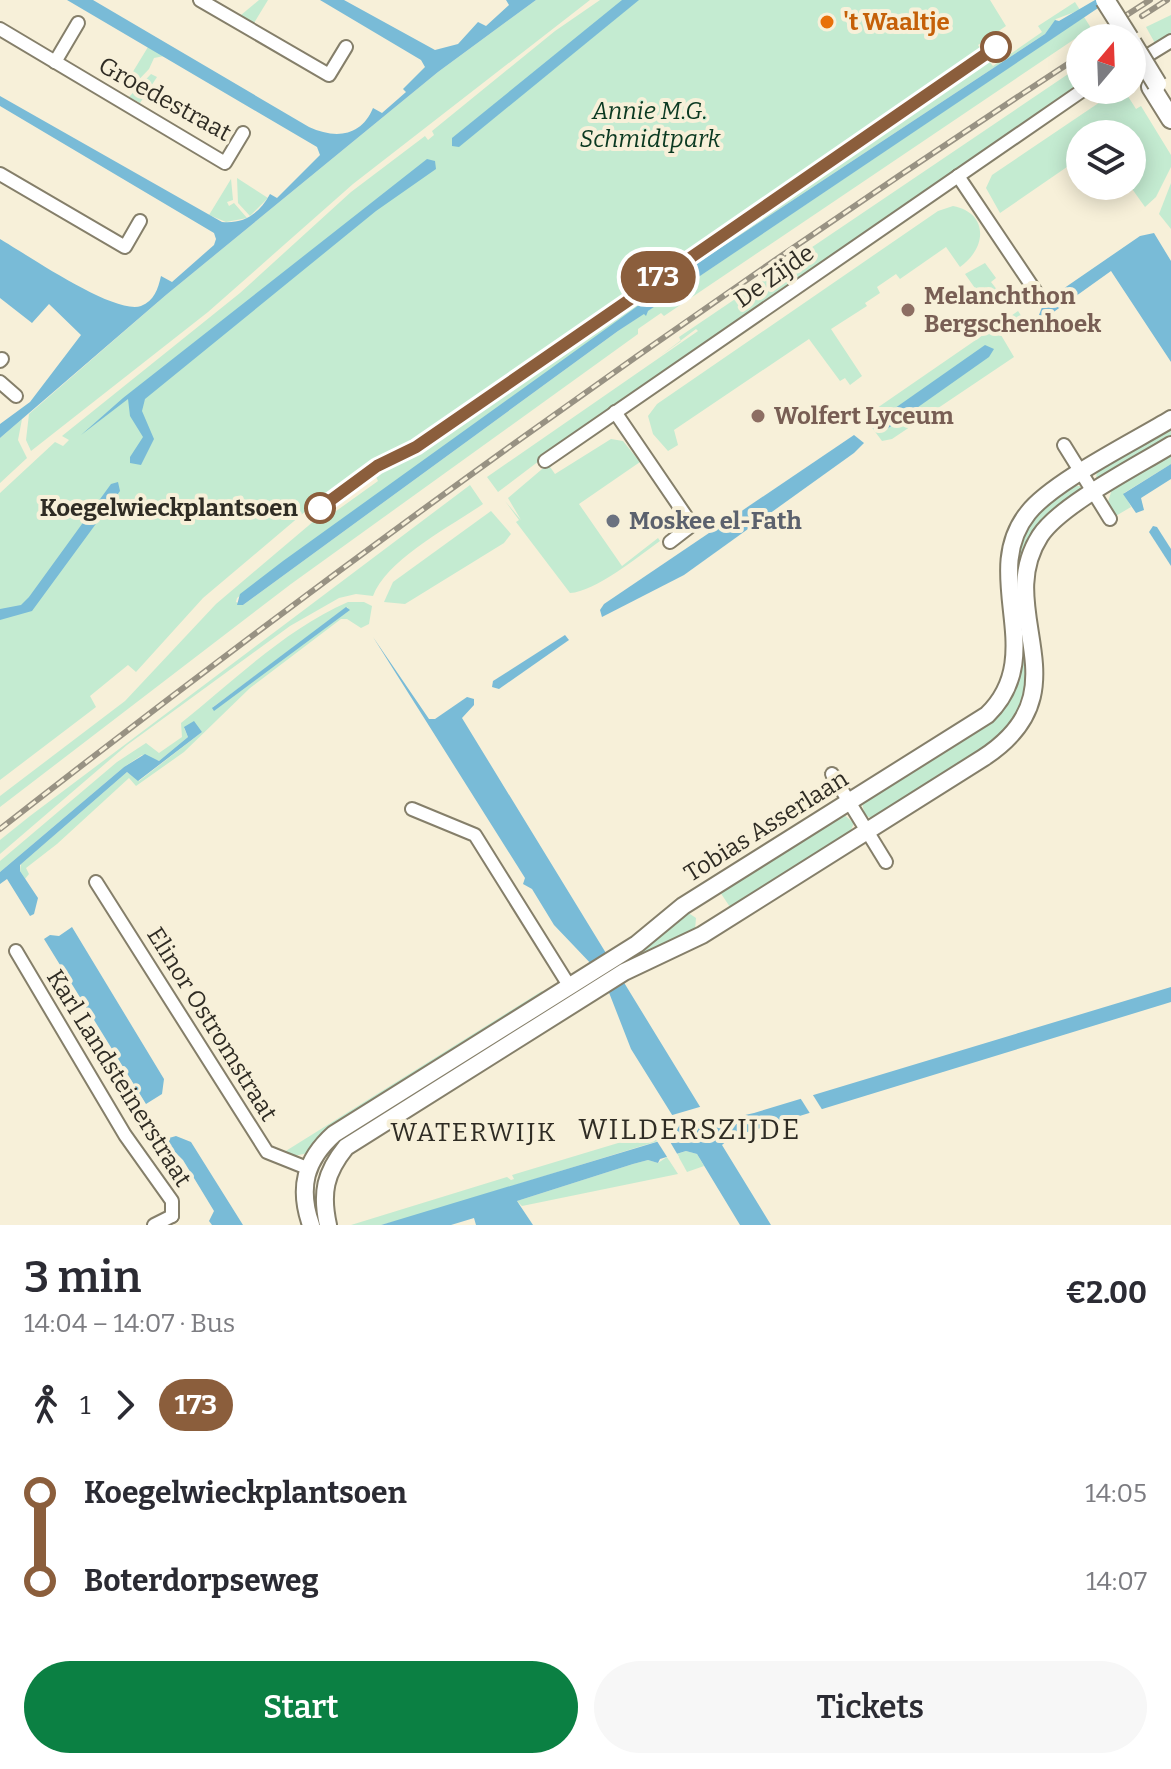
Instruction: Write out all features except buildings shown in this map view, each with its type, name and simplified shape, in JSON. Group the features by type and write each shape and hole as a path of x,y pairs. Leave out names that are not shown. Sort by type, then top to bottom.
{"main road":[{"path":"1098,0 1113,24"},
{"path":"1105,0 1120,24"},
{"path":"1146,70 1171,119"},
{"path":"1146,74 1171,107"}],"street":[{"path":"200,0 329,75 346,47"},
{"path":"55,62 78,23"},
{"name":"Groedestraat","path":"0,29 225,163 243,133"},
{"path":"1146,56 1171,41"},
{"name":"De Zijde","path":"545,461 1066,102"},
{"path":"0,174 125,247 140,221"},
{"path":"958,176 1036,292"},
{"path":"0,382 16,396"},
{"path":"615,412 692,525 670,542"},
{"name":"Tobias Asserlaan","path":"620,965 683,906 973,724 1002,697 1015,662 1009,568 1015,535 1038,502 1171,419"},
{"path":"1064,445 1110,519"},
{"name":"Tobias Asserlaan","path":"328,1225 324,1186 328,1173 346,1147 592,982 620,965 702,935 998,748 1019,727 1029,708 1035,682 1027,592 1031,554 1054,519 1171,445"},
{"path":"832,774 886,862"},
{"path":"412,809 475,835 570,987"},
{"name":"Elinor Ostromstraat","path":"96,882 267,1152 307,1168"},
{"name":"Karl Landsteinerstraat","path":"16,951 125,1135 172,1201 172,1216 185,1224"},
{"name":"Tobias Asserlaan","path":"307,1168 320,1147 334,1134 570,987 592,982"},
{"path":"307,1168 304,1199 311,1225"},
{"path":"154,1225 172,1216"}],"green space":[{"path":"259,0 268,0 254,23 241,15"},
{"path":"536,0 590,0 353,184 208,312 31,451 26,440 29,414 166,295 438,72"},
{"name":"Annie M.G. Schmidtpark","path":"600,0 990,0 1006,26 978,45 982,51 661,268 429,432 373,461 313,505 203,598 136,672 128,665 90,696 96,707 0,780 0,493 55,442 63,446 69,440 62,436 240,293 351,192 425,136 428,140 434,135 432,131 555,31"},
{"path":"1075,2 1080,10 1056,19 1045,34 696,264 237,598 236,602 243,605 618,331 1066,29 1066,45 664,316 661,313 638,329 638,334 291,584 0,807 0,796 125,701 216,604 321,515 325,519 378,481 375,475 414,457 988,60 993,66 1042,32 1038,26"},
{"path":"1171,15 1171,35 1156,45 1146,27"},
{"path":"1084,17 1088,24 1074,24"},
{"path":"148,47 164,56 154,58 149,69 128,91 123,88"},
{"path":"151,74 157,77 140,103 129,97"},
{"path":"1066,75 1066,97 560,445 498,492 487,477 698,331 696,329 681,340 679,337"},
{"path":"1097,104 1133,104 1136,109 1141,106 1171,155 1171,167 1156,197 1145,207 1140,200 1146,200 1146,120 1073,120"},
{"path":"1066,125 1066,168 1000,213 986,188 992,175"},
{"path":"237,178 268,198 250,216 238,203"},
{"path":"231,179 233,200 227,202 229,206 234,203 247,218 226,222 209,215"},
{"path":"1171,183 1171,229 1159,214"},
{"path":"953,206 965,210 978,223 979,241 969,259 960,267 946,247 900,279 896,274 877,287 880,293 865,303 867,306 831,329 862,376 850,385 845,378 840,381 809,339 674,430 678,445 668,451 653,434 648,416 657,404 938,211"},
{"path":"985,263 996,278 991,282 998,291 984,301 965,274"},
{"path":"1018,311 1024,320 1001,335 1014,357 892,439 882,441 864,417 999,324 1002,328 1010,323 1008,318"},
{"path":"22,419 18,440 27,458 0,483 0,438"},
{"path":"1171,422 1171,442 1096,480 1097,470"},
{"path":"611,439 623,441 640,462 579,504 622,566 658,538 660,541 592,587 570,593 516,522 519,520 505,501 521,520 508,498 548,464 555,474"},
{"path":"1171,449 1171,464 1124,493 1131,507 1114,517 1108,502 1112,489"},
{"path":"470,485 483,504 405,557 380,583 373,596 356,594 339,598 290,626 127,745 0,854 0,840 30,816"},
{"path":"1072,486 1080,486 1081,490 1034,538 1030,685 1006,736 873,818 865,816 862,803 1005,699 1013,558 1030,517"},
{"path":"491,511 511,534 504,543 405,604 384,602 393,582"},
{"path":"348,602 364,602 372,606 369,624 361,628 347,619 341,619 250,688 184,752 136,786 129,778 26,868 29,874 25,879 20,871 21,864 127,772 139,781 202,732 184,728 188,737 159,761 142,755 124,767 0,872 0,861 117,762 146,743 159,753 182,737 181,723 261,657 325,613","holes":["348,607 214,710 213,707"]},
{"path":"843,814 854,823 848,837 736,908 733,905 730,907 720,892"},
{"path":"687,912 696,918 695,930 616,972 612,965"},
{"path":"542,991 546,998 308,1153 294,1156 281,1154"},
{"path":"648,1134 658,1141 408,1218 381,1225 351,1225 507,1177 511,1180 514,1179 512,1175"},
{"path":"686,1151 697,1154 704,1166 687,1172 677,1154"},
{"path":"667,1157 678,1174 522,1206 517,1201 633,1164 648,1160 658,1163"}],"water":[{"path":"67,0 93,0 309,127 338,134 362,125 373,108 382,113 406,92 403,89 425,67 421,60 320,0 344,0 435,50 458,44 478,22 486,26 509,5 506,0 536,0 438,72 166,295 0,438 0,424 30,402 81,335 49,304 32,323 0,298 0,239 91,293 128,306 141,306 152,298 161,276 172,282 214,245 216,239 214,233 0,106 0,96 222,222 250,216 270,194 277,198 320,155 317,147"},
{"path":"622,0 639,0 459,147 452,146 452,138"},
{"path":"1095,0 1110,0 1074,24 1066,24 1066,30 648,311 646,316 644,314 618,331 243,605 237,605 240,594 283,561 696,264 1045,34 1055,20 1059,21"},
{"path":"427,159 435,161 436,169 376,211 145,399 142,411 154,439 141,465 130,463 130,457 143,437 130,416 128,399 81,435 123,398"},
{"path":"1154,233 1171,261 1171,362 1111,271 1041,321 1037,320 1044,302 1140,236"},
{"path":"985,345 994,349 989,357 887,429 877,426 878,420"},
{"path":"854,435 864,443 854,453 684,575 602,617 600,610 604,604"},
{"path":"1171,464 1171,479 1141,498 1144,510 1136,513 1123,494"},
{"path":"118,482 120,491 32,611 0,620 0,609 21,605 29,597 111,484"},
{"path":"1153,526 1157,527 1171,549 1171,566 1149,532"},
{"path":"346,607 350,610 214,711 212,708"},
{"path":"565,635 569,640 499,689 492,687 493,681"},
{"path":"373,637 429,719 435,719 467,697 474,699 474,705 462,718 710,1123 754,1113 1171,987 1171,1002 731,1137 722,1145 771,1225 740,1225 697,1154 686,1151 660,1159 658,1163 648,1160 633,1164 517,1201 533,1225 476,1225 474,1218 451,1225 381,1225 673,1137 679,1126 631,1049 608,990 595,968 554,925 532,889 523,884 525,878"},
{"path":"194,721 202,732 138,781 127,772 20,865 20,871 38,898 34,914 30,916 7,879 0,884 0,872 124,767 145,754 159,761 188,737 184,727"},
{"path":"72,927 164,1079 162,1094 146,1104 44,939 50,935 59,936"},
{"path":"176,1136 191,1142 243,1225 212,1225 209,1221 214,1211 183,1160 168,1145 169,1138"}],"pier":[{"path":"811,1092 823,1111 811,1115 799,1096"},
{"path":"703,1106 710,1117 674,1127 669,1116"},
{"path":"666,1135 679,1157 669,1160 655,1138"}],"railway":[{"path":"1113,24 1150,0"},
{"path":"1142,16 1167,0"},
{"path":"0,829 264,627 532,431 804,240 1066,65"}],"bus line":[{"name":"173","path":"320,508 377,466 416,447 664,273 996,47"}],"place":[{"name":"'t Waaltje","path":"827,22"},
{"name":"Melanchthon Bergschenhoek","path":"908,310"},
{"name":"Wolfert Lyceum","path":"758,416"},
{"name":"Koegelwieckplantsoen","path":"320,508"},
{"name":"Moskee el-Fath","path":"613,521"}],"district":[{"name":"WILDERSZIJDE","path":"690,1129"},
{"name":"WATERWIJK","path":"474,1132"}]}
